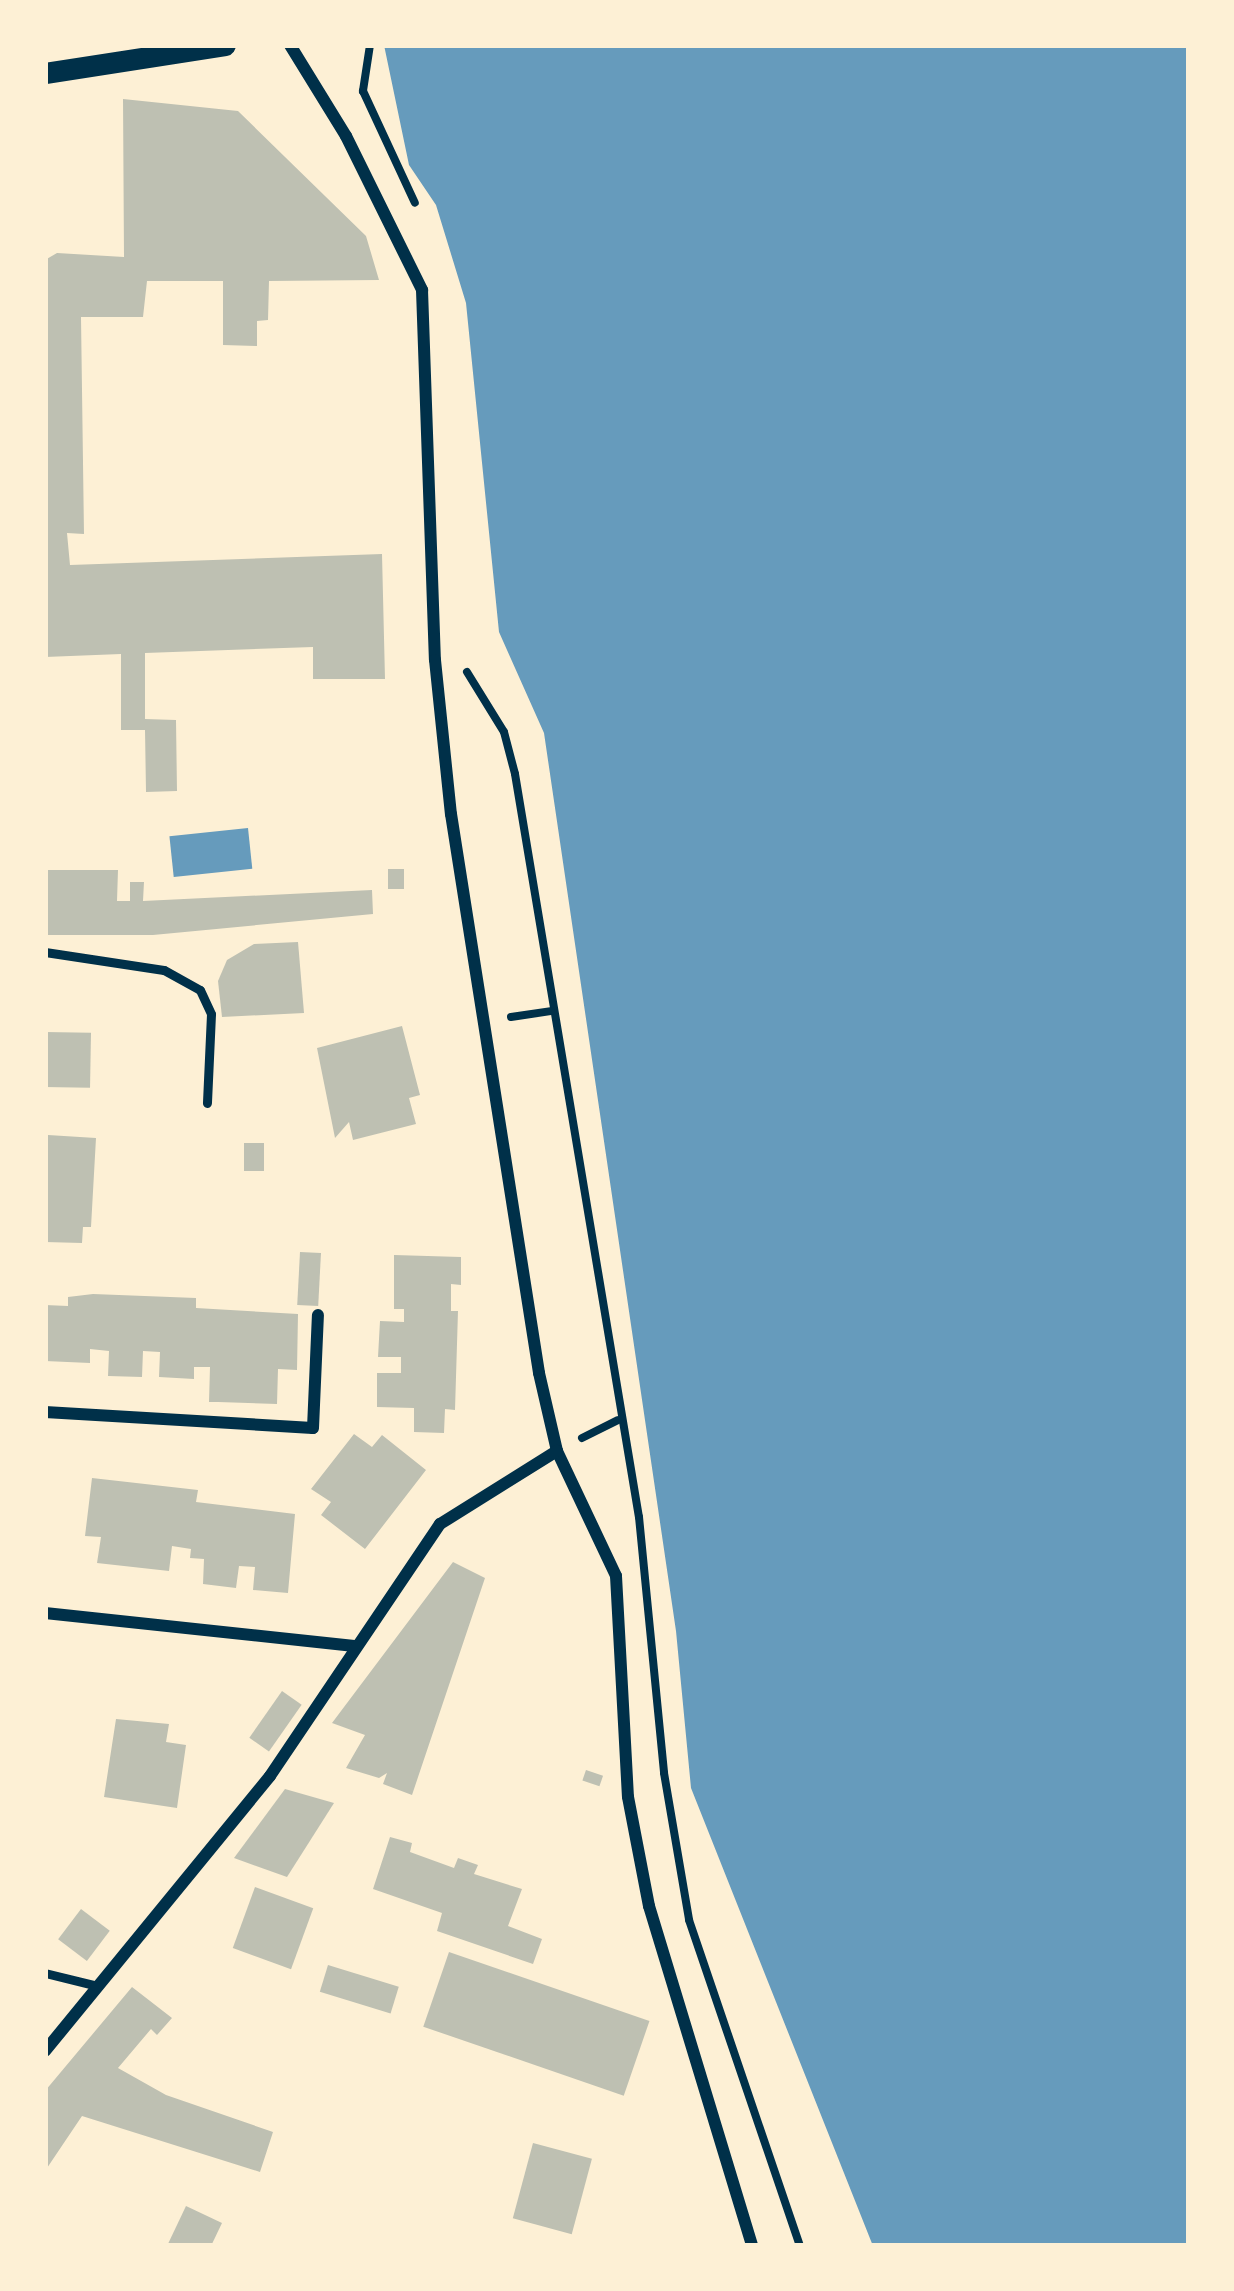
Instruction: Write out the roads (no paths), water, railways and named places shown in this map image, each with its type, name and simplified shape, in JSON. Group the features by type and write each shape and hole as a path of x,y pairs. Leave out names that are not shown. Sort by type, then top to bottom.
{"street":[{"path":"45,74 225,45"},
{"path":"290,45 346,136 422,290 430,346 435,661 484,1021 556,1451 616,1576 628,1797 645,1885 752,2246"},
{"path":"45,1412 314,1428 318,1315"},
{"path":"45,2051 270,1776 440,1524 556,1451"},
{"path":"45,1612 354,1646"}],"lane":[{"path":"45,952 164,970 200,990 211,1014 206,1103"},
{"path":"45,1973 98,1986"}],"water":[{"path":"384,45 1189,45 1189,2246 873,2246 691,1788 676,1631 544,733 499,632 466,303 436,205 409,165"},
{"path":"248,828 252,869 174,877 169,836"}]}
